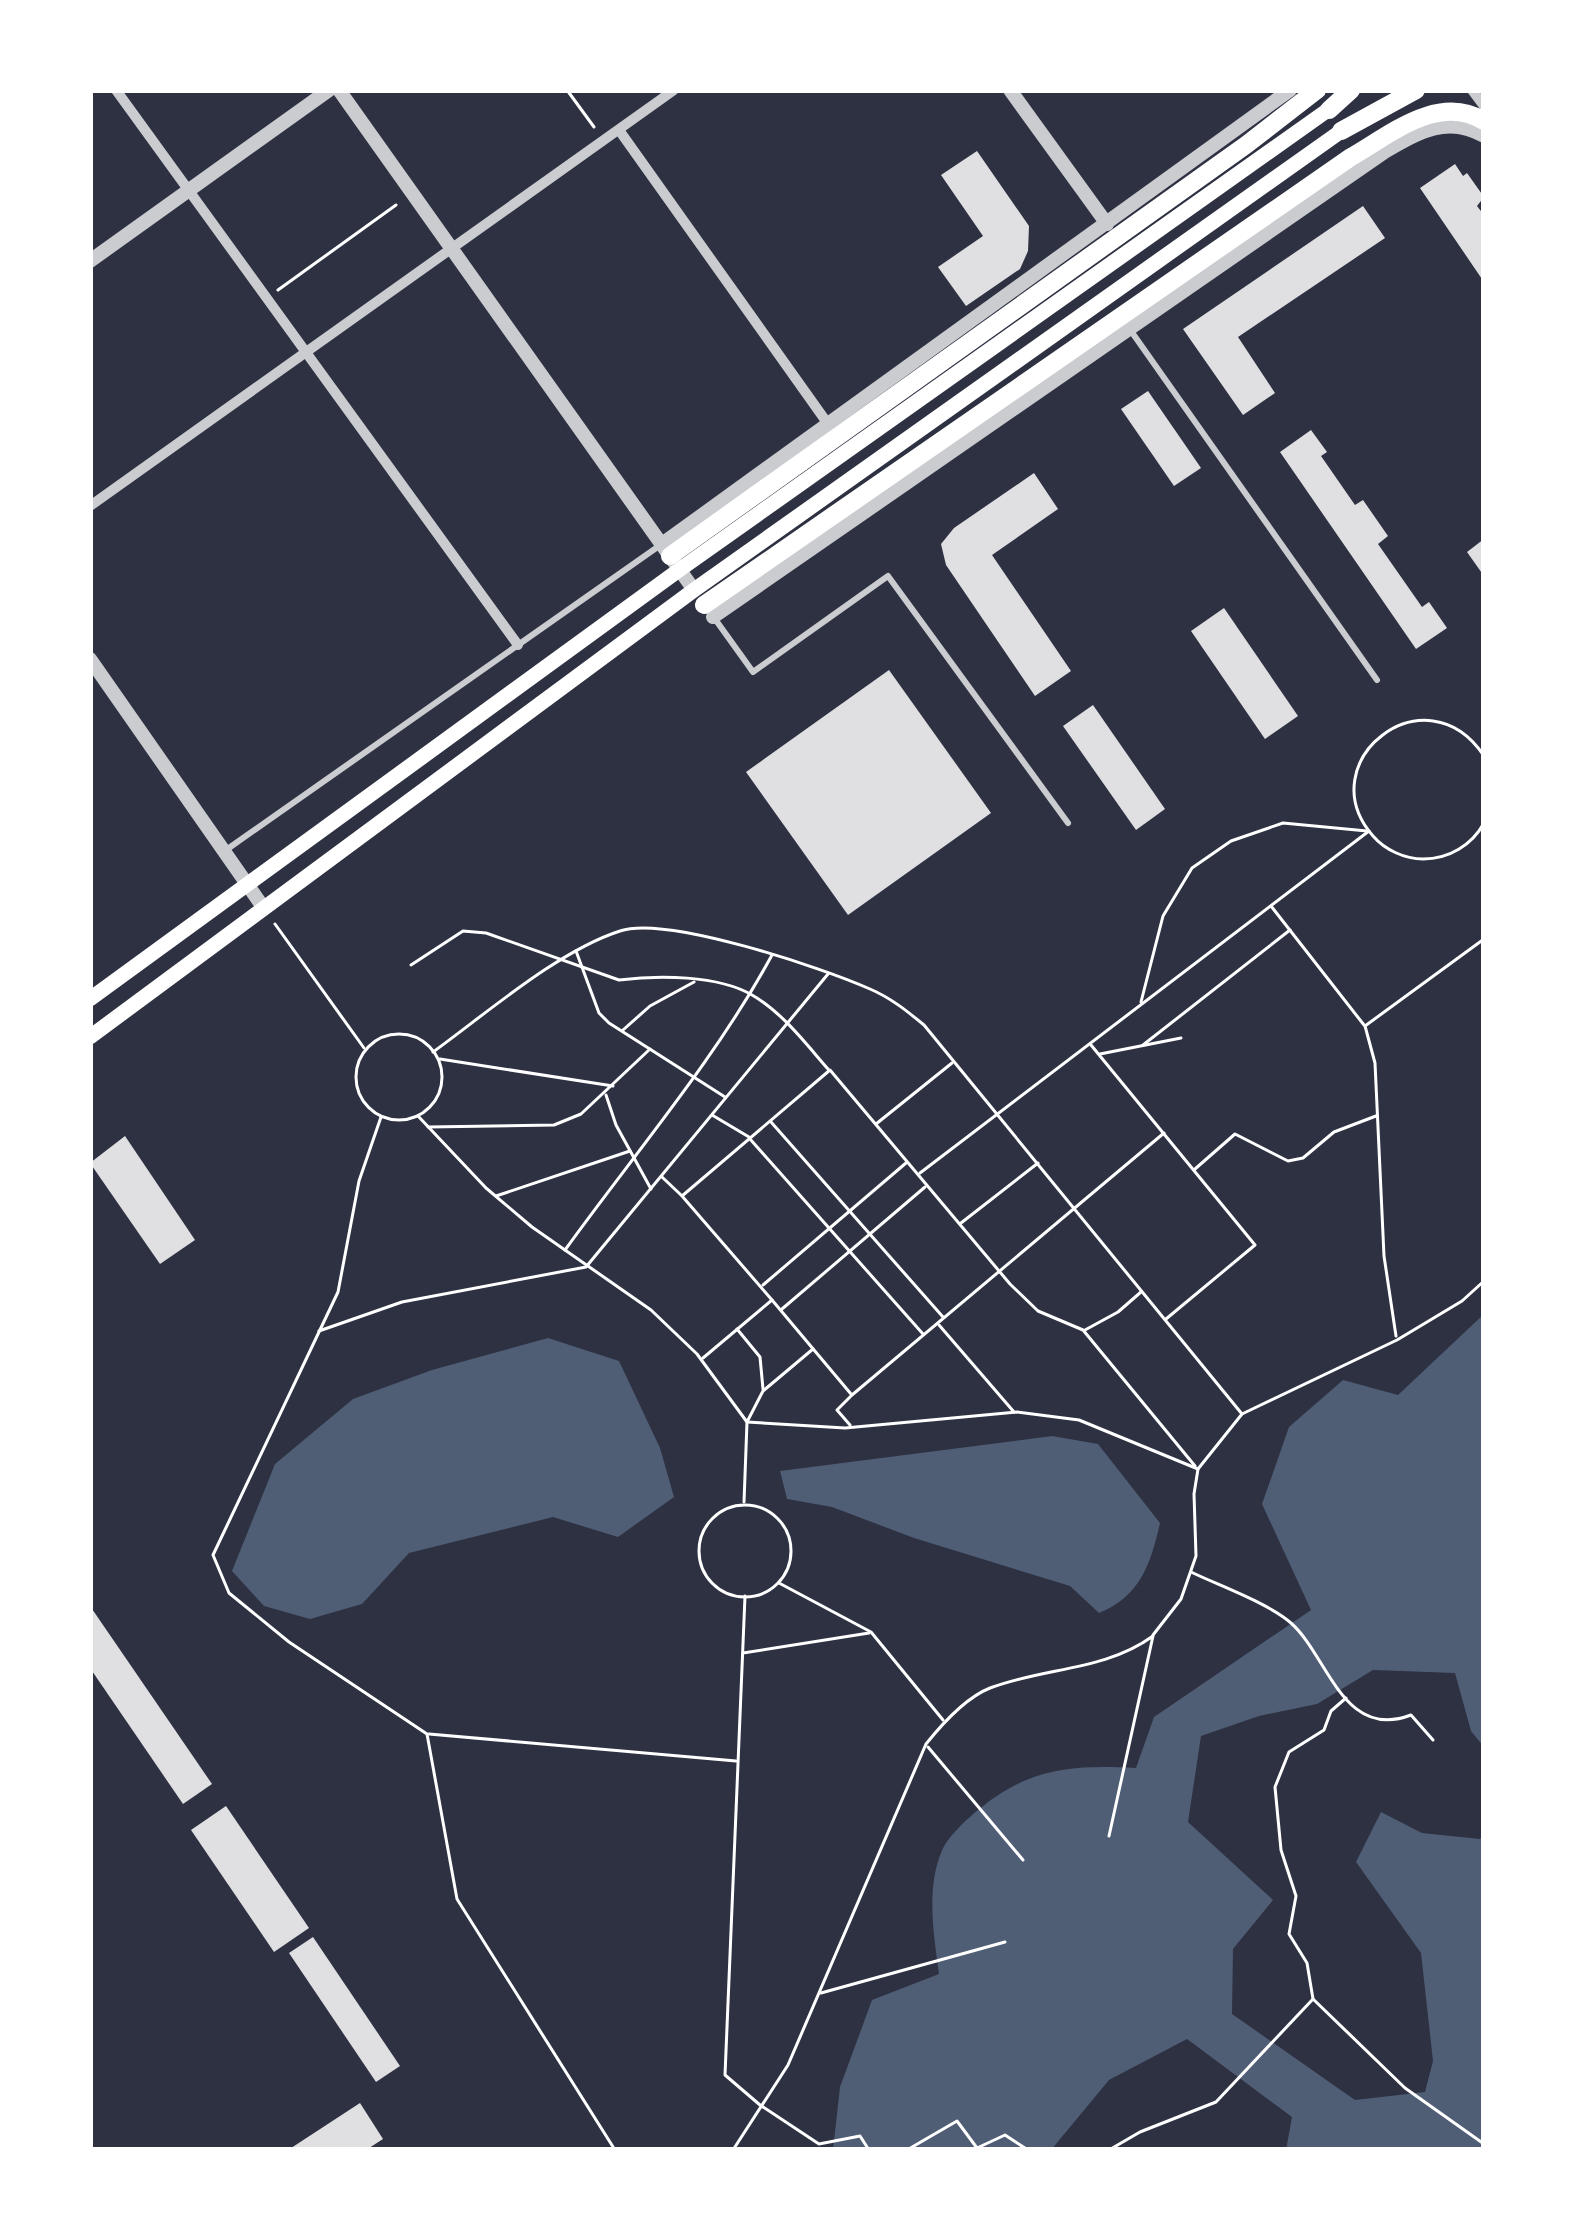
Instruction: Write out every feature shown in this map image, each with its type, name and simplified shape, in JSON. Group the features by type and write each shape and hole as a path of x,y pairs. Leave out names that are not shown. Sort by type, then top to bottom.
{"highway":[{"path":"670,556 791,480 1317,90"},
{"path":"1329,110 1354,90"},
{"path":"1341,131 1416,90"},
{"path":"704,604 816,514 1351,157 1433,112 1457,110 1484,122"}],"main road":[{"path":"816,514 1399,90"},
{"path":"791,480 1329,110"},
{"path":"90,999 250,885 670,556"},
{"path":"90,1036 263,907 704,604"}],"street":[{"path":"116,90 518,645"},
{"path":"90,261 329,90"},
{"path":"339,90 704,604 1129,328 1415,134 1445,124 1484,136"},
{"path":"90,506 674,90"},
{"path":"1010,90 1107,224"},
{"path":"670,556 828,424 1290,90"},
{"path":"1472,90 1484,106"},
{"path":"619,130 828,424"},
{"path":"90,659 263,907"}],"lane":[{"path":"1129,328 1377,680"},
{"path":"226,850 518,645 670,556"},
{"path":"704,604 753,672 888,576 1068,823"}],"path":[{"path":"567,90 604,140"},
{"path":"267,298 412,193"},
{"path":"1484,757 1455,728 1412,721 1390,728 1373,742 1360,761 1355,782 1356,805 1369,831 1398,854 1420,859 1444,856 1465,846 1484,823"},
{"path":"1141,1005 1162,916 1192,868 1231,841 1283,823 1369,831"},
{"path":"919,1174 1369,831"},
{"path":"1271,906 1365,1026 1375,1063 1384,1256 1396,1340"},
{"path":"263,907 365,1049"},
{"path":"433,1052 576,951 626,928 656,928 772,955 871,989 903,1007 954,1062 1242,1414"},
{"path":"1143,1045 1290,930"},
{"path":"411,965 463,931 486,934 619,980 696,981 751,994 788,1024 830,1070 1000,1271 1039,1310 1083,1330 1198,1469"},
{"path":"1365,1026 1484,938"},
{"path":"576,951 599,1013 726,1097"},
{"path":"564,1252 693,1077 772,955"},
{"path":"317,1332 402,1302 586,1267 828,974"},
{"path":"621,1031 650,1006 696,981"},
{"path":"389,1034 418,1038 438,1058 441,1087 436,1100 418,1116 399,1121 381,1117 363,1102 357,1089 355,1075 365,1049 389,1034"},
{"path":"1099,1054 1181,1038"},
{"path":"1090,1043 1255,1245 1165,1319"},
{"path":"428,1127 554,1125 581,1114 650,1049"},
{"path":"438,1058 614,1086"},
{"path":"876,1124 954,1062"},
{"path":"682,1196 830,1070"},
{"path":"605,1093 651,1189"},
{"path":"712,1115 750,1138 924,1335"},
{"path":"1194,1170 1235,1134 1288,1161 1304,1158 1334,1132 1378,1115"},
{"path":"418,1116 496,1196 564,1252 651,1310 701,1359 747,1422"},
{"path":"381,1117 359,1181 338,1292 213,1555 229,1593 290,1642 428,1734 738,1761"},
{"path":"770,1121 944,1318"},
{"path":"852,1428 837,1410 852,1395 1164,1133"},
{"path":"496,1196 630,1151"},
{"path":"761,1288 908,1162"},
{"path":"960,1224 1038,1163"},
{"path":"662,1176 852,1395"},
{"path":"780,1310 928,1185"},
{"path":"733,2150 788,2065 926,1744 944,1722 987,1689 1128,1654 1153,1636 1181,1599 1196,1556 1198,1469 1242,1414 1396,1340 1462,1301 1484,1281"},
{"path":"1083,1330 1118,1312 1142,1291"},
{"path":"701,1359 772,1300"},
{"path":"938,1324 1013,1412"},
{"path":"737,1329 760,1357 763,1390"},
{"path":"744,1504 747,1422 763,1390 813,1349"},
{"path":"747,1422 852,1428 1013,1412 1079,1420 1198,1469"},
{"path":"744,1504 759,1507 783,1525 791,1555 778,1582 766,1592 746,1596 722,1591 711,1582 699,1555 700,1540 716,1514 744,1504"},
{"path":"1191,1572 1288,1620 1346,1698 1376,1720 1392,1722 1411,1715 1433,1740"},
{"path":"778,1582 871,1633 944,1722"},
{"path":"746,1596 725,2075 819,2144 860,2136 869,2150"},
{"path":"743,1653 871,1633"},
{"path":"1109,1836 1153,1636"},
{"path":"1346,1698 1331,1711 1324,1730 1289,1752 1275,1787 1281,1850 1296,1896 1289,1934 1307,1963 1313,1999 1406,2087 1484,2144"},
{"path":"428,1734 458,1899 615,2150"},
{"path":"926,1744 1023,1860"},
{"path":"818,1994 1005,1942"},
{"path":"1109,2150 1140,2132 1216,2102 1313,1999"},
{"path":"907,2150 958,2121 977,2147 1005,2134 1028,2150"}],"water":[{"path":"1484,1314 1484,1747 1471,1731 1455,1673 1373,1670 1317,1704 1259,1716 1201,1736 1188,1822 1273,1900 1233,1949 1232,2014 1355,2100 1425,2092 1433,2061 1421,1953 1356,1862 1381,1812 1422,1833 1480,1839 1484,1833 1484,2150 1286,2150 1292,2117 1187,2039 1109,2080 1051,2150 833,2150 840,2087 872,2000 939,1974 932,1913 934,1882 941,1853 952,1835 997,1796 1034,1777 1092,1767 1136,1768 1154,1717 1311,1610 1262,1504 1289,1427 1343,1380 1398,1395"},
{"path":"548,1338 619,1361 660,1448 674,1497 618,1537 553,1517 409,1553 362,1604 310,1619 264,1606 232,1571 275,1464 353,1399 432,1370"},
{"path":"1052,1436 1098,1444 1160,1523 1142,1577 1125,1598 1099,1613 1070,1586 832,1507 787,1499 780,1471"}],"building":[{"path":"977,151 1029,226 1028,251 1020,269 966,306 938,267 983,236 941,175"},
{"path":"1455,164 1484,197 1477,206 1484,215 1484,282 1420,188"},
{"path":"1363,206 1385,238 1238,337 1275,393 1243,415 1183,329"},
{"path":"1148,391 1201,468 1174,486 1121,409"},
{"path":"1311,430 1327,452 1321,456 1355,505 1363,500 1388,536 1378,544 1422,607 1429,602 1447,628 1416,649 1280,452"},
{"path":"1034,473 1058,509 992,555 1071,671 1035,696 946,565 941,544 954,528"},
{"path":"1484,539 1484,576 1467,552"},
{"path":"1224,608 1298,716 1265,739 1191,631"},
{"path":"889,670 991,813 848,915 746,772"},
{"path":"1093,705 1165,809 1136,830 1063,726"},
{"path":"125,1136 195,1240 160,1264 90,1163"},
{"path":"90,1606 212,1784 183,1804 90,1668"},
{"path":"226,1806 309,1928 274,1952 191,1830"},
{"path":"313,1937 400,2066 376,2082 289,1953"},
{"path":"360,2103 383,2139 366,2150 288,2150"}]}
